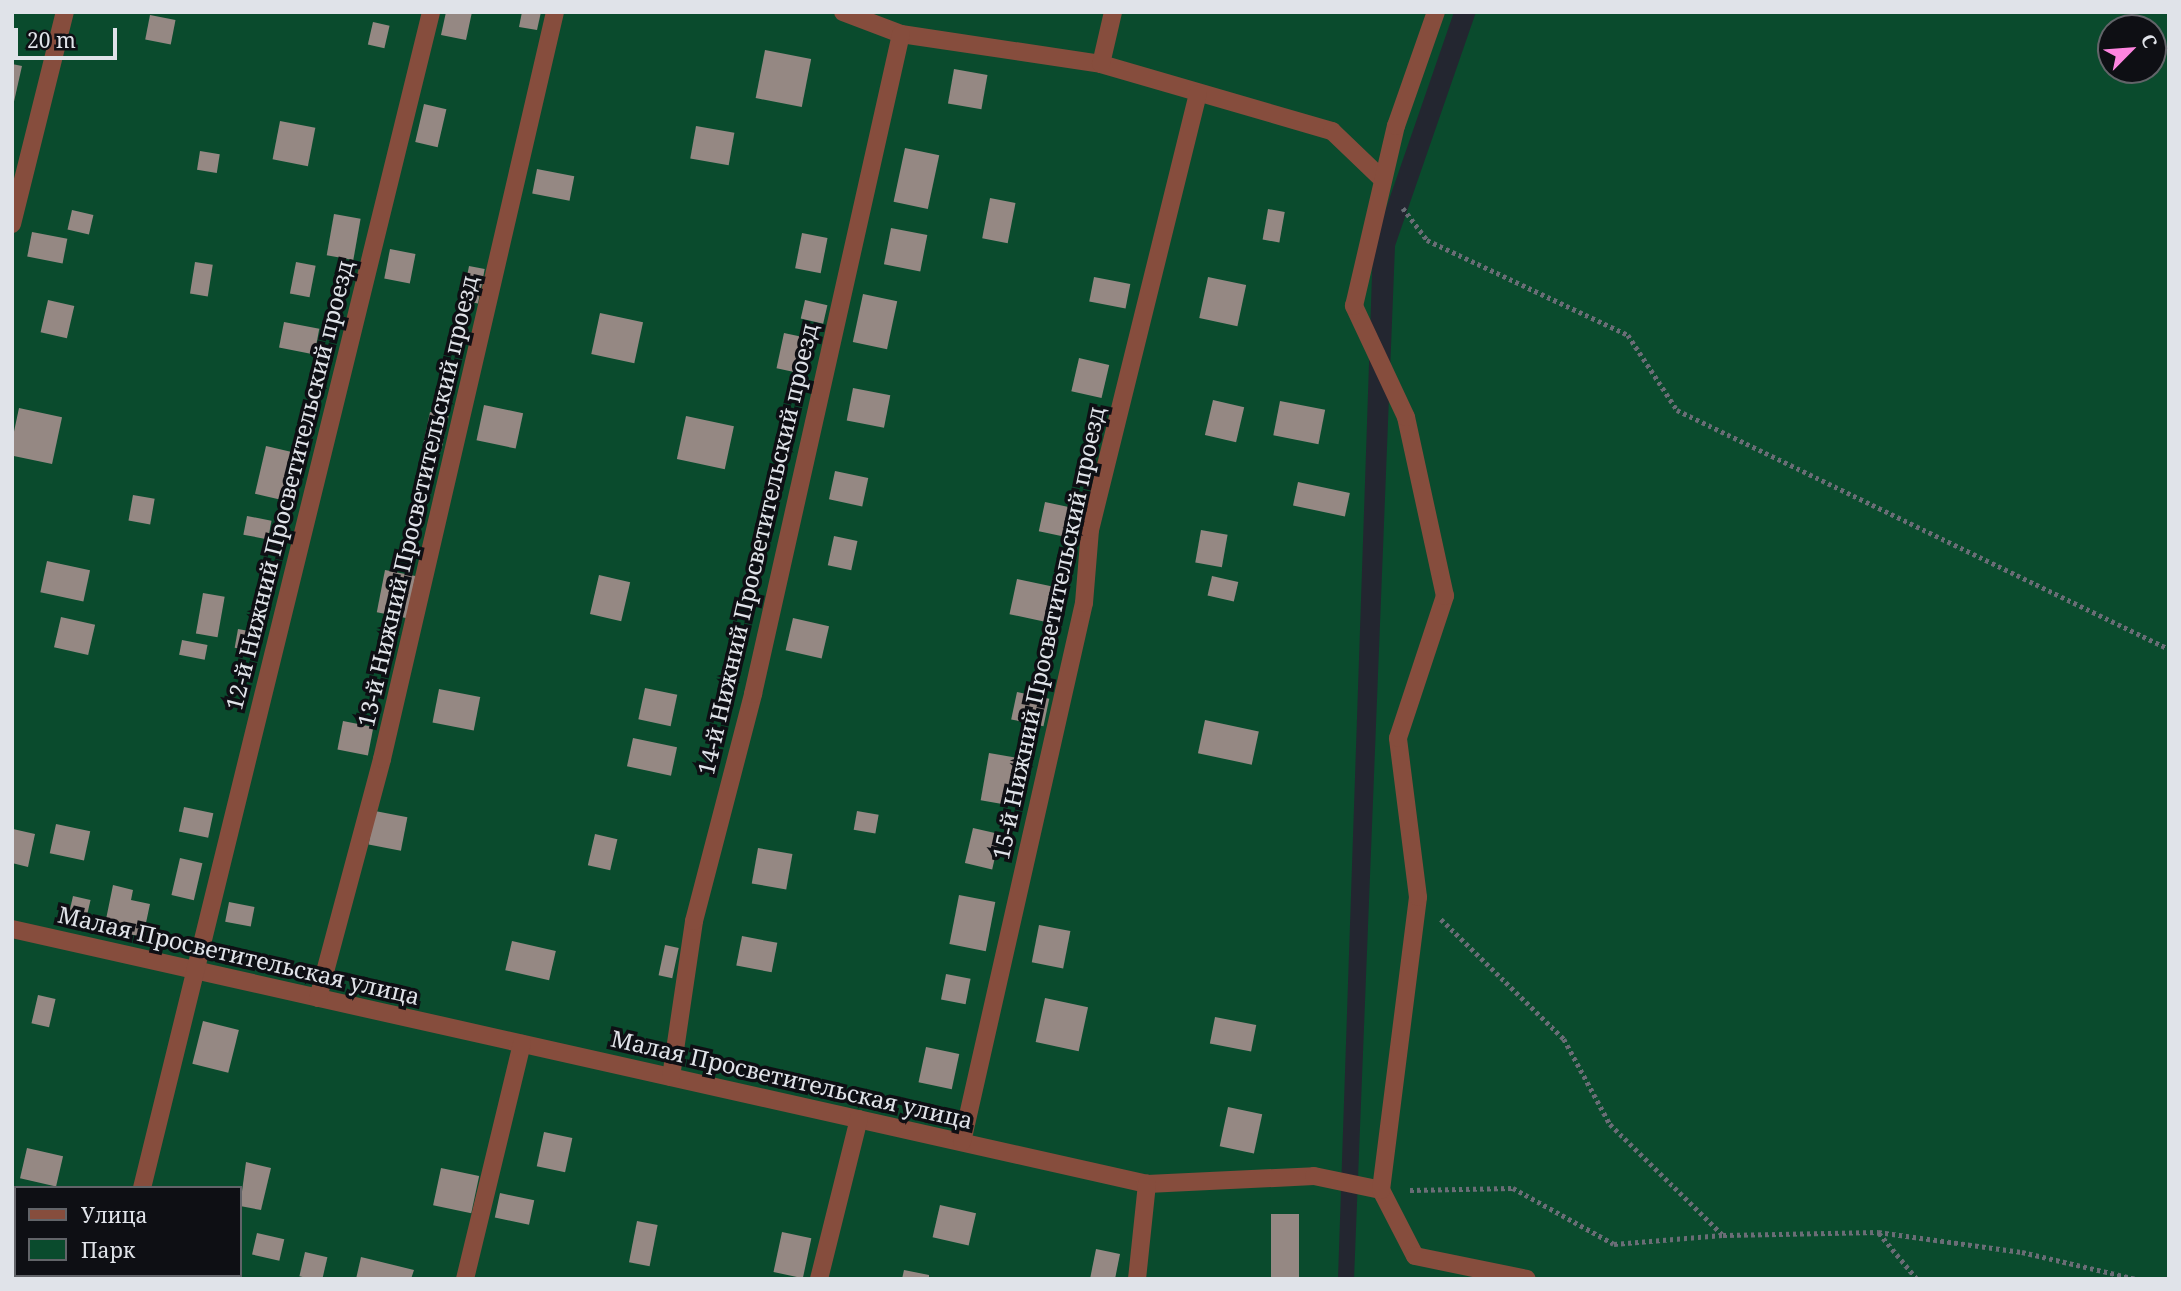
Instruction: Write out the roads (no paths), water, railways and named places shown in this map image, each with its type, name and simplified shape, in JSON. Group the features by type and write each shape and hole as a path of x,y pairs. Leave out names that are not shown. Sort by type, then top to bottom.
{"lane":[{"path":"12,224 65,12"},
{"name":"12-й Нижний Просветительский проезд","path":"142,1186 432,12"},
{"name":"13-й Нижний Просветительский проезд","path":"318,998 386,746 555,12"},
{"path":"843,12 901,34 1101,64 1332,131 1382,179"},
{"path":"1101,64 1113,12"},
{"path":"1436,12 1396,126 1354,306 1406,417 1445,596 1398,738 1418,897 1381,1191 1415,1256 1527,1279"},
{"name":"14-й Нижний Просветительский проезд","path":"671,1077 694,921 753,694 901,34"},
{"name":"15-й Нижний Просветительский проезд","path":"962,1142 1084,603 1090,530 1198,94"},
{"name":"Малая Просветительская улица","path":"12,929 1147,1184 1314,1176 1381,1191"},
{"path":"465,1279 522,1044"},
{"path":"819,1279 859,1119"},
{"path":"1137,1279 1147,1184"}]}
